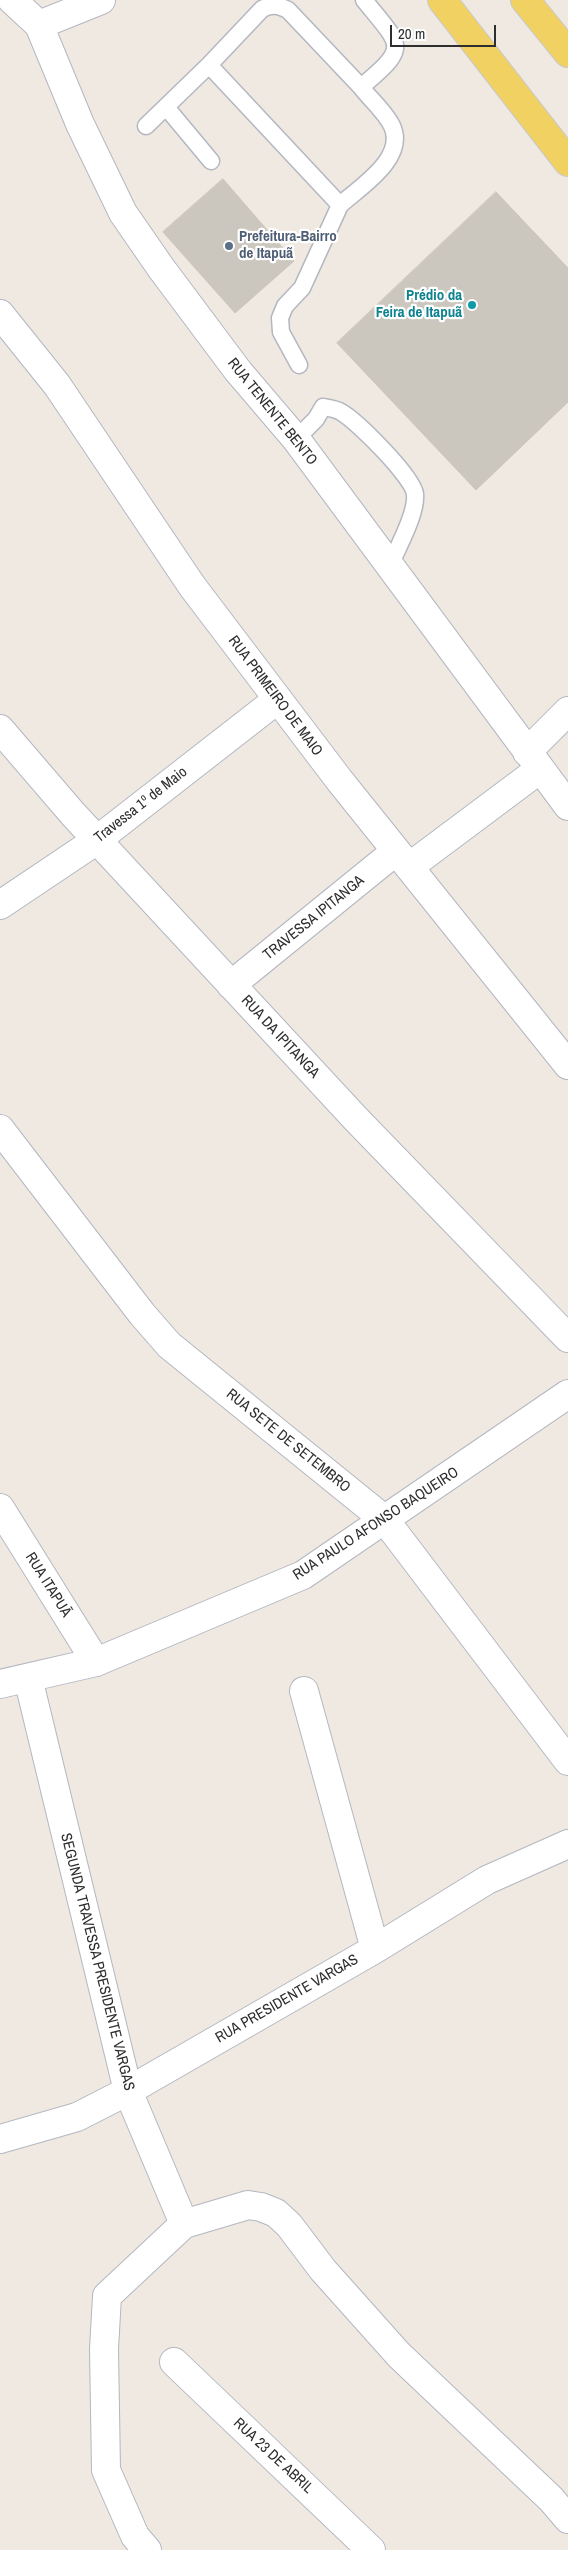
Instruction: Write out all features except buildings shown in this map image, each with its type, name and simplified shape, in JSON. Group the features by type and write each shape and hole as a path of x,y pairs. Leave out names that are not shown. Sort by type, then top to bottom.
{"main road":[{"path":"442,0 568,162"},
{"path":"532,2 568,54"}],"street":[{"name":"RUA TENENTE BENTO","path":"12,0 39,24 80,124 123,213 161,268 238,370 296,439 568,806"},
{"path":"39,24 101,0"},
{"name":"RUA PRIMEIRO DE MAIO","path":"0,314 57,385 192,586 402,859 568,1065"},
{"name":"Travessa 1º de Maio","path":"0,905 97,840 278,699"},
{"name":"TRAVESSA IPITANGA","path":"231,985 533,761 568,711"},
{"name":"RUA DA IPITANGA","path":"0,729 97,840 231,985 356,1119 568,1338"},
{"name":"RUA SETE DE SETEMBRO","path":"0,1129 168,1345 385,1520 568,1760"},
{"name":"RUA PAULO AFONSO BAQUEIRO","path":"0,1684 96,1662 303,1575 568,1394"},
{"name":"RUA ITAPUÃ","path":"0,1508 96,1662"},
{"name":"SEGUNDA TRAVESSA PRESIDENTE VARGAS","path":"28,1678 128,2091 184,2224"},
{"path":"304,1691 375,1949"},
{"name":"RUA PRESIDENTE VARGAS","path":"0,2139 77,2117 128,2091 375,1949 487,1880 568,1844"},
{"path":"148,2550 135,2536 106,2470 104,2349 107,2296 184,2224 248,2206 262,2207 276,2213 289,2225 323,2270 399,2355 551,2499 568,2519"},
{"name":"RUA 23 DE ABRIL","path":"174,2362 371,2550"}],"lane":[{"path":"361,87 388,64 395,55 394,37 368,2"},
{"path":"146,126 209,66 262,9 278,5 288,10 361,87 392,126 395,140 389,161 340,205 302,288 285,306 280,318 280,332 299,365"},
{"path":"209,66 340,205"},
{"path":"166,107 210,161"},
{"path":"296,439 316,419 323,407 341,411 362,428 410,481 415,494 414,509 390,566"}],"place":[{"name":"Prefeitura-Bairro de Itapuã","path":"229,246"},
{"name":"Prédio da Feira de Itapuã","path":"472,305"}]}
